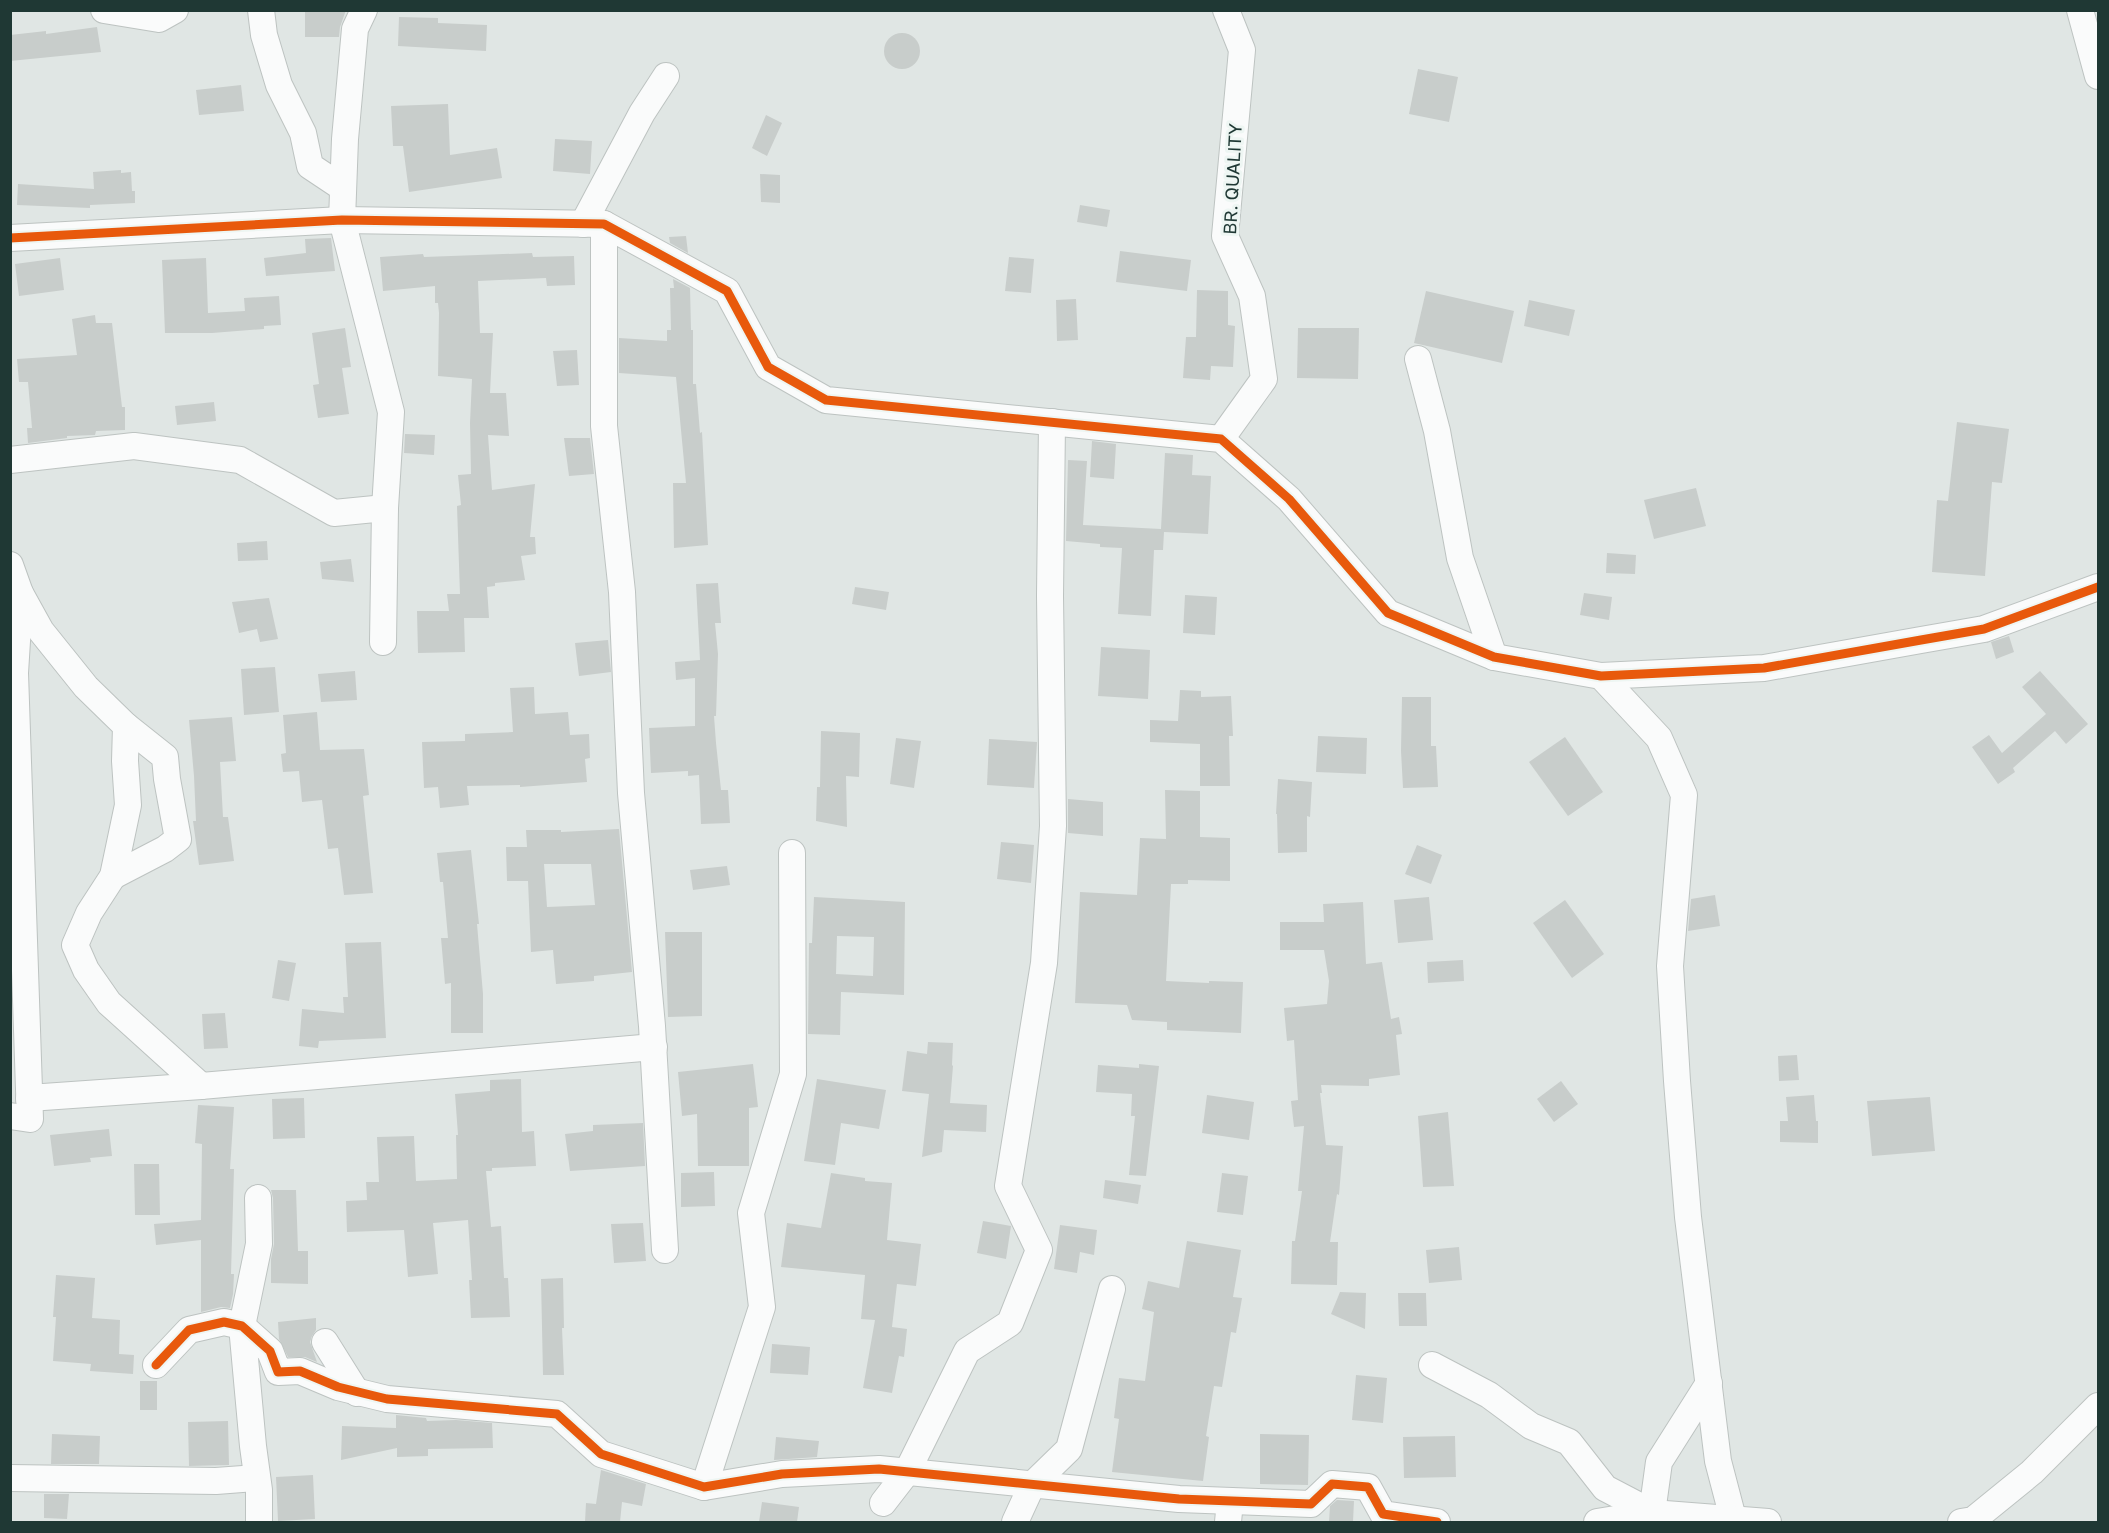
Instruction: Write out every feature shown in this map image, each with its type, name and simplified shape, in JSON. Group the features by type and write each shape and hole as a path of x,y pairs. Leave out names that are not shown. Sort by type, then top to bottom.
{"street":[{"path":"104,10 159,19 175,10"},
{"path":"261,10 264,35 279,85 303,134 310,166 343,188"},
{"path":"364,10 355,29 345,139 342,220 391,412 385,508 383,642"},
{"name":"BR. QUALITY","path":"1221,439 1264,379 1252,296 1225,237 1242,50 1226,10"},
{"path":"2080,10 2098,76"},
{"path":"665,1250 654,1047 632,793 622,592 604,426 594,224 642,114 666,76"},
{"path":"10,238 342,220 594,224 728,291 768,367 826,400 1221,439 1289,499 1388,614 1494,657 1601,676 1764,668 1984,629 2098,587"},
{"path":"1418,359 1437,430 1460,558 1494,657"},
{"path":"883,1503 907,1472 967,1351 1010,1323 1039,1250 1008,1186 1044,963 1053,826 1050,596 1052,422"},
{"path":"10,460 134,446 240,460 334,513 385,508"},
{"path":"10,565 20,593 41,631 86,687 126,726 165,757 178,839 165,849 113,876"},
{"path":"10,1116 30,1119 15,673 20,593"},
{"path":"1601,676 1659,738 1684,795 1670,966 1677,1081 1688,1217 1718,1461 1733,1521"},
{"path":"126,726 125,761 128,805 113,876 89,913 75,945 86,970 109,1003 201,1086"},
{"path":"704,1486 762,1307 751,1214 793,1074 792,853"},
{"path":"29,1098 201,1086 654,1047"},
{"path":"258,1198 259,1244 242,1326 257,1478 259,1522"},
{"path":"1015,1522 1032,1485 1069,1449 1112,1289"},
{"path":"156,1365 189,1330 224,1322 242,1326 270,1351 278,1372 300,1371 338,1387 387,1399 557,1414 601,1454 704,1486 782,1474 879,1469 1179,1499 1229,1512 1311,1504 1332,1484 1368,1487 1383,1514 1437,1522"},
{"path":"325,1342 357,1393"},
{"path":"1432,1365 1489,1395 1532,1426 1569,1442 1605,1488 1661,1518"},
{"path":"1661,1518 1659,1462 1709,1383"},
{"path":"1969,1522 2032,1472 2098,1406"},
{"path":"10,1478 216,1481 257,1478"},
{"path":"1611,1521 1661,1518 1768,1522"}],"building":[{"path":"305,10 346,10 339,37 305,37"},
{"path":"399,17 438,18 438,23 487,25 486,51 398,46"},
{"path":"97,27 101,52 10,61 10,35 46,31 46,34"},
{"path":"902,33 915,38 920,51 915,64 902,69 889,64 884,51 889,38"},
{"path":"1418,69 1458,77 1449,122 1409,114"},
{"path":"241,85 244,111 199,115 196,90"},
{"path":"448,104 450,155 497,148 502,178 409,192 403,146 393,146 391,106"},
{"path":"766,115 782,123 767,156 752,148"},
{"path":"555,139 592,141 590,174 553,171"},
{"path":"121,170 121,173 131,172 135,203 90,205 90,208 17,205 18,184 94,189 93,172"},
{"path":"760,174 780,175 780,203 761,202"},
{"path":"1080,205 1110,210 1107,227 1077,222"},
{"path":"686,236 688,253 670,243 669,237"},
{"path":"331,238 335,271 266,276 264,258 306,253 305,239"},
{"path":"1120,251 1191,260 1187,291 1116,282"},
{"path":"532,253 533,257 574,256 575,285 547,286 546,278 478,281 480,333 493,333 490,393 506,393 509,436 488,435 492,490 535,484 530,537 535,537 536,554 521,556 525,580 495,583 495,586 487,587 489,618 464,618 465,652 418,653 417,611 449,611 447,594 460,594 457,506 461,505 458,475 471,474 472,379 438,376 439,313 438,303 435,303 435,286 383,291 380,257 423,254 424,257"},
{"path":"1009,257 1034,259 1031,293 1005,291"},
{"path":"60,258 64,290 19,296 15,264"},
{"path":"206,258 208,313 245,311 244,298 279,296 281,325 264,326 264,329 212,333 165,333 162,260"},
{"path":"673,279 690,288 693,384 696,384 700,433 702,432 708,545 674,548 673,483 686,483 676,377 619,373 619,338 667,341 667,330 671,330 670,288 674,288"},
{"path":"1197,290 1228,291 1228,325 1235,326 1233,367 1211,366 1210,380 1183,378 1186,337 1196,337"},
{"path":"1426,291 1514,311 1502,363 1414,343"},
{"path":"1076,299 1078,340 1057,341 1056,300"},
{"path":"1529,300 1575,310 1569,336 1524,326"},
{"path":"95,315 96,323 112,323 122,407 125,407 125,430 96,431 95,435 67,436 67,438 28,443 27,428 32,428 28,382 19,382 17,359 77,355 72,319"},
{"path":"345,328 351,367 342,368 349,414 318,418 313,385 319,384 312,333"},
{"path":"1298,328 1359,328 1358,379 1297,378"},
{"path":"577,350 579,385 557,386 553,351"},
{"path":"214,402 216,421 177,425 175,406"},
{"path":"1957,422 2009,429 2002,483 1992,482 1985,576 1932,572 1937,500 1948,501"},
{"path":"405,434 435,435 434,455 404,453"},
{"path":"564,438 590,438 594,474 569,476"},
{"path":"1092,441 1116,444 1114,479 1090,477"},
{"path":"1165,453 1193,455 1192,475 1211,476 1208,534 1164,532 1163,550 1154,550 1151,616 1118,614 1122,548 1066,541 1068,460 1087,461 1083,525 1161,529"},
{"path":"1696,488 1706,526 1654,539 1644,500"},
{"path":"267,541 268,560 238,561 237,543"},
{"path":"1607,553 1636,555 1635,574 1606,573"},
{"path":"351,559 354,582 322,579 320,562"},
{"path":"718,583 721,623 715,623 718,654 716,716 714,716 721,790 728,790 730,823 701,824 699,775 688,776 688,771 651,773 649,728 695,726 695,678 676,680 675,662 700,660 696,584"},
{"path":"855,587 889,592 886,610 852,604"},
{"path":"1584,593 1612,597 1609,620 1580,615"},
{"path":"1185,595 1217,597 1215,635 1183,633"},
{"path":"269,598 278,639 260,642 257,629 239,633 232,602"},
{"path":"2009,636 2014,652 1996,659 1991,642"},
{"path":"608,640 611,672 579,676 575,643"},
{"path":"1101,647 1150,650 1148,699 1098,696"},
{"path":"275,667 279,712 244,715 241,669"},
{"path":"355,671 357,700 321,702 318,674"},
{"path":"2040,671 2088,724 2066,744 2055,731 2013,768 2015,772 1998,784 1972,747 1989,735 2002,753 2046,714 2022,687"},
{"path":"534,687 535,714 568,712 570,735 589,734 590,758 585,759 587,782 520,787 520,785 467,786 469,805 440,808 438,787 424,788 422,742 465,741 465,734 513,732 510,688"},
{"path":"1180,690 1201,691 1201,697 1231,696 1233,736 1229,736 1230,786 1200,786 1200,744 1150,742 1150,720 1178,721"},
{"path":"1402,697 1431,697 1431,746 1436,746 1438,787 1403,788"},
{"path":"317,712 320,750 364,749 369,795 363,796 373,893 344,895 338,848 328,849 322,800 302,802 299,771 283,772 281,754 286,753 283,715"},
{"path":"232,717 236,761 220,762 223,817 228,817 234,861 199,865 193,821 196,821 189,720"},
{"path":"821,731 860,733 859,777 846,776 847,827 816,821 817,787 820,787"},
{"path":"1318,736 1367,738 1366,774 1316,772"},
{"path":"1565,737 1603,792 1568,816 1529,762"},
{"path":"896,738 921,741 914,788 890,784"},
{"path":"989,739 1037,742 1034,788 987,785"},
{"path":"1278,779 1312,782 1310,817 1307,816 1307,852 1278,853 1276,814"},
{"path":"1165,790 1200,791 1200,837 1230,838 1230,881 1188,880 1188,884 1171,884 1166,981 1243,982 1241,1033 1167,1030 1167,1022 1132,1020 1127,1005 1075,1003 1080,892 1137,895 1140,838 1166,839"},
{"path":"1068,799 1103,802 1103,836 1068,833"},
{"path":"619,829 632,972 594,976 594,981 556,984 553,950 531,952 528,881 507,881 506,847 527,847 526,830 561,830 561,832","holes":["544,864 591,864 595,905 547,907"]},
{"path":"1001,842 1034,845 1031,883 997,879"},
{"path":"1417,845 1442,855 1431,884 1405,874"},
{"path":"471,850 479,924 477,924 483,994 483,1033 451,1033 451,983 445,984 441,938 448,938 443,882 440,882 437,853"},
{"path":"727,866 730,885 693,890 690,870"},
{"path":"1715,895 1720,926 1688,931 1691,899"},
{"path":"814,897 905,902 904,995 841,992 840,1035 808,1034 809,943 812,943","holes":["837,936 874,937 873,976 836,974"]},
{"path":"1429,897 1433,940 1398,943 1394,900"},
{"path":"1565,900 1604,954 1572,978 1533,923"},
{"path":"1363,902 1366,964 1382,962 1391,1019 1399,1017 1402,1034 1396,1035 1400,1075 1369,1079 1369,1086 1321,1085 1326,1145 1343,1146 1339,1195 1337,1194 1330,1242 1338,1242 1337,1285 1291,1284 1292,1241 1295,1241 1302,1191 1298,1191 1304,1126 1294,1127 1291,1101 1298,1100 1294,1040 1287,1041 1284,1008 1327,1004 1329,981 1324,950 1280,950 1280,922 1324,922 1323,904"},
{"path":"665,932 702,932 702,1016 668,1017"},
{"path":"381,942 386,1038 319,1041 318,1048 299,1046 302,1009 344,1013 343,997 348,997 345,943"},
{"path":"278,960 296,963 289,1001 272,998"},
{"path":"1463,960 1464,981 1428,983 1427,962"},
{"path":"225,1013 228,1048 204,1049 202,1014"},
{"path":"928,1042 953,1043 950,1103 987,1105 986,1132 944,1130 942,1152 922,1157 929,1094 902,1091 907,1051 927,1054"},
{"path":"1797,1055 1799,1080 1779,1081 1778,1056"},
{"path":"753,1064 758,1107 749,1108 749,1166 698,1166 697,1114 682,1116 678,1072"},
{"path":"1139,1064 1159,1066 1146,1176 1129,1175 1135,1116 1131,1116 1132,1094 1096,1092 1098,1065 1139,1068"},
{"path":"521,1079 522,1132 534,1131 536,1166 492,1168 492,1171 486,1171 491,1227 501,1226 504,1278 508,1278 510,1317 471,1318 469,1280 472,1280 468,1220 433,1223 438,1274 408,1277 404,1230 347,1232 346,1201 367,1200 366,1182 379,1182 377,1137 414,1136 416,1181 457,1179 456,1135 458,1135 455,1094 490,1091 490,1080"},
{"path":"817,1079 886,1090 879,1129 841,1123 835,1165 804,1161"},
{"path":"1561,1081 1578,1104 1554,1122 1537,1099"},
{"path":"1207,1095 1254,1102 1249,1140 1202,1133"},
{"path":"1814,1095 1816,1121 1818,1121 1818,1143 1780,1142 1780,1121 1788,1121 1786,1097"},
{"path":"1930,1097 1935,1151 1872,1156 1867,1101"},
{"path":"304,1098 305,1138 273,1139 272,1099"},
{"path":"198,1105 234,1107 230,1169 234,1169 231,1274 234,1274 233,1294 230,1308 221,1307 201,1312 201,1240 156,1245 154,1224 201,1220 202,1144 195,1143"},
{"path":"1448,1112 1454,1186 1423,1187 1418,1116"},
{"path":"643,1123 645,1166 570,1171 565,1134 593,1131 593,1125"},
{"path":"109,1129 112,1156 90,1158 91,1162 54,1166 50,1135"},
{"path":"134,1164 159,1164 160,1215 135,1215"},
{"path":"714,1172 715,1206 681,1207 681,1173"},
{"path":"831,1173 865,1178 865,1181 892,1183 887,1240 921,1244 916,1286 897,1284 892,1327 907,1329 904,1357 899,1356 892,1393 863,1388 875,1320 861,1319 865,1275 781,1267 787,1223 821,1228"},
{"path":"1222,1173 1248,1176 1243,1215 1217,1212"},
{"path":"1105,1180 1141,1185 1138,1204 1103,1198"},
{"path":"271,1190 296,1190 298,1251 308,1251 308,1284 271,1283 271,1259 274,1244"},
{"path":"983,1221 1011,1226 1006,1259 977,1253"},
{"path":"643,1223 646,1261 614,1263 611,1224"},
{"path":"1060,1225 1097,1230 1094,1255 1080,1252 1077,1273 1054,1269"},
{"path":"1187,1241 1241,1250 1233,1297 1242,1298 1236,1333 1231,1332 1222,1387 1214,1386 1206,1436 1209,1437 1203,1481 1112,1472 1119,1419 1114,1418 1119,1378 1145,1381 1154,1312 1142,1309 1148,1281 1179,1288"},
{"path":"1459,1247 1462,1280 1429,1283 1426,1250"},
{"path":"56,1275 95,1278 92,1318 120,1320 119,1354 134,1355 133,1374 90,1371 91,1364 53,1361"},
{"path":"563,1278 564,1375 543,1375 541,1279"},
{"path":"1340,1292 1366,1293 1365,1329 1331,1314"},
{"path":"1398,1293 1426,1293 1427,1326 1399,1326"},
{"path":"316,1318 316,1330 310,1342 317,1362 305,1357 288,1357 279,1339 278,1322"},
{"path":"772,1344 810,1347 808,1375 770,1373"},
{"path":"1356,1375 1387,1378 1383,1423 1352,1420"},
{"path":"140,1381 157,1381 157,1410 140,1410"},
{"path":"396,1415 426,1418 427,1421 456,1420 492,1423 493,1448 428,1449 428,1456 397,1457 397,1448 341,1460 342,1426 396,1428"},
{"path":"228,1421 229,1465 189,1466 188,1422"},
{"path":"52,1434 100,1436 99,1464 51,1464"},
{"path":"1260,1434 1309,1435 1308,1485 1260,1484"},
{"path":"1455,1436 1456,1477 1404,1478 1403,1437"},
{"path":"776,1437 819,1441 817,1457 774,1460"},
{"path":"601,1470 646,1484 642,1506 622,1502 620,1522 585,1522 586,1503 596,1504"},
{"path":"313,1475 315,1519 278,1521 276,1477"},
{"path":"44,1494 69,1494 67,1519 44,1518"},
{"path":"1337,1500 1354,1501 1353,1522 1329,1522 1330,1506"},
{"path":"762,1502 799,1507 797,1522 759,1522"}],"cycle path":[{"path":"10,238 342,220 604,224 727,291 768,367 826,400 1221,439 1289,499 1388,613 1494,657 1601,676 1764,668 1984,629 2098,587"},
{"path":"156,1365 189,1330 224,1322 242,1326 270,1351 278,1372 300,1371 338,1387 387,1399 557,1414 601,1454 704,1487 782,1474 879,1469 1179,1499 1311,1504 1332,1484 1368,1487 1383,1514 1437,1522"}]}
